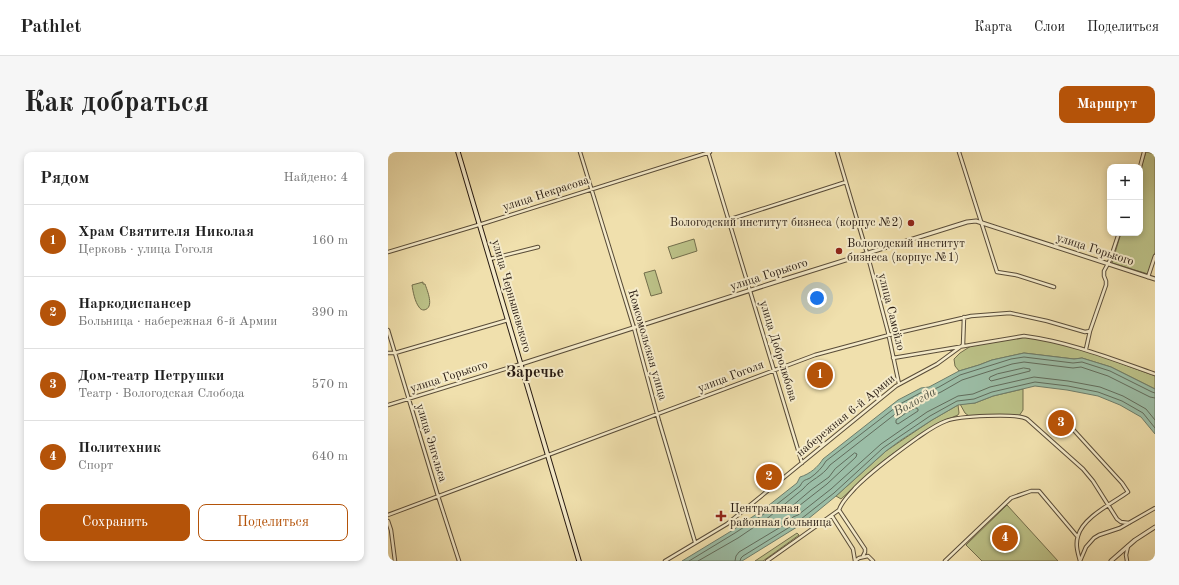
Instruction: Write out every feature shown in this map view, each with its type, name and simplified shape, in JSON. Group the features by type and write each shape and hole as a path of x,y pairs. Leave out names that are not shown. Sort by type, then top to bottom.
{"main road":[{"name":"улица Чернышевского","path":"458,152 579,561"}],"street":[{"name":"Комсомольская улица","path":"580,152 634,328 657,415 695,542"},
{"name":"улица Некрасова","path":"388,252 709,152"},
{"name":"улица Добролюбова","path":"709,152 728,220 802,463"},
{"name":"улица Самойло","path":"837,152 867,253 889,335 899,384"},
{"path":"959,152 998,272 1016,275 1054,286"},
{"path":"1141,164 1144,152"},
{"path":"728,220 846,182"},
{"name":"улица Горького","path":"388,405 967,222 982,222 1155,279"},
{"path":"1086,350 1090,331 1106,286 1104,270 1118,236"},
{"path":"490,259 538,247"},
{"path":"1148,277 1155,256"},
{"name":"улица Гоголя","path":"388,515 815,355 889,335 964,317 1010,313 1048,321 1085,332 1090,331"},
{"path":"963,345 964,317"},
{"path":"388,353 395,353 508,320"},
{"name":"улица Энгельса","path":"388,330 459,561"},
{"name":"набережная 6-й Армии","path":"893,358 963,345 1024,336 1045,339 1086,350 1155,374"},
{"name":"набережная 6-й Армии","path":"666,561 695,542 727,524 899,384 937,364 963,345"},
{"path":"767,561 832,516 839,510 845,498 876,468 939,424 954,418 1022,416 1027,419 1084,469 1108,506 1121,522 1129,524"},
{"path":"1069,425 1122,483 1128,492 1098,512 1082,527 1078,537 1077,549 1080,561"},
{"path":"945,561 1011,498 1032,491 1039,491 1078,537"},
{"path":"1080,561 1086,547 1094,538 1129,524 1155,508"},
{"path":"839,510 865,548 863,557"},
{"path":"832,516 853,549 855,561 859,558 868,556 873,561"},
{"path":"388,521 391,530 395,561"},
{"path":"1111,561 1128,546 1155,527"},
{"path":"1127,561 1126,555 1128,546"}],"green space":[{"path":"1146,152 1155,154 1155,252 1148,274 1112,263 1120,236 1143,236 1142,164"},
{"path":"694,239 697,251 672,259 668,247"},
{"path":"655,270 662,293 651,296 644,273"},
{"path":"423,282 423,284 425,284 430,302 427,309 422,310 416,302 412,285"},
{"path":"1024,337 1045,340 1085,350 1155,376 1155,389 1111,367 1082,358 1074,359 1024,353 992,360 959,371 955,366 954,359 971,346"},
{"path":"1023,389 1023,410 1019,416 969,416 965,413 960,404 975,403 993,396"},
{"path":"958,405 958,415 938,423 891,455 841,499 836,496 886,451 932,420"},
{"path":"1007,505 1058,561 982,561 966,545"},
{"path":"797,533 799,535 763,561 755,561"}],"water":[{"name":"Вологда","path":"1024,353 1074,359 1082,358 1111,367 1155,389 1155,434 1141,417 1120,405 1098,396 1067,390 1035,386 993,396 975,403 958,405 932,420 886,451 802,524 798,525 742,561 682,561 764,509 797,483 800,477 813,470 823,459 898,400 921,388 929,387 959,371 992,360"}],"place":[{"name":"Вологодский институт бизнеса (корпус №2)","path":"911,223"},
{"name":"Вологодский институт бизнеса (корпус №1)","path":"839,251"},
{"name":"Храм Святителя Николая","path":"820,375"},
{"name":"Дом-театр Петрушки","path":"1061,423"},
{"name":"Наркодиспансер","path":"769,477"},
{"name":"Центральная районная больница","path":"721,516"},
{"name":"Политехник","path":"1005,538"}],"district":[{"name":"Заречье","path":"535,373"}]}
